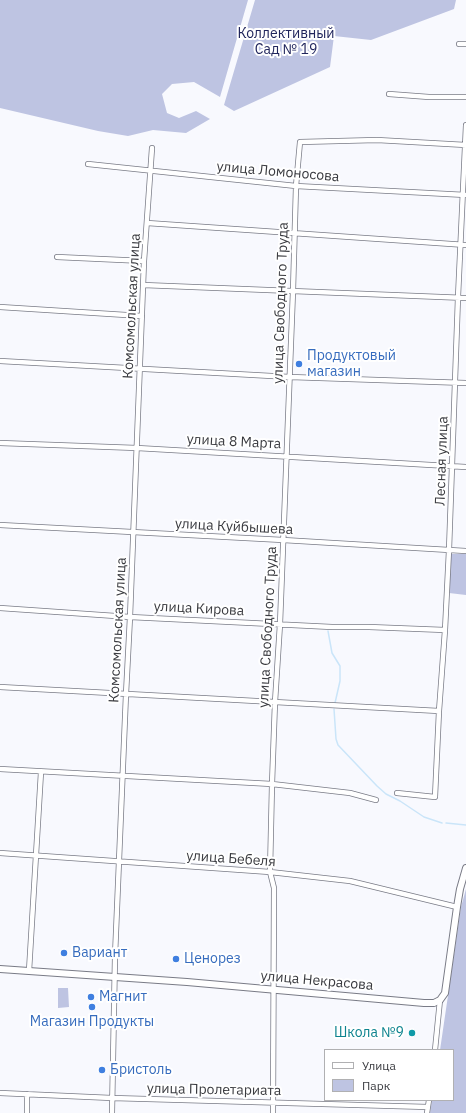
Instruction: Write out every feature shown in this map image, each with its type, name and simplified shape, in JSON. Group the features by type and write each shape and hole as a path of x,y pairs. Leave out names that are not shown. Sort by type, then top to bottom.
{"street":[{"path":"459,44 466,44"},
{"path":"389,94 429,97 466,97"},
{"name":"Лесная улица","path":"398,793 435,797 449,550 458,297 464,244 466,125"},
{"name":"улица Свободного Труда","path":"273,1113 274,888 270,872 272,784 290,377 296,186 300,142 377,140 465,145"},
{"name":"Комсомольская улица","path":"112,1113 122,776 130,617 144,261 152,148"},
{"name":"улица Ломоносова","path":"88,164 150,172 296,186 464,195"},
{"path":"147,223 464,244"},
{"path":"57,257 144,261"},
{"path":"143,285 466,298"},
{"path":"0,307 142,316"},
{"path":"0,361 290,377 466,383"},
{"name":"улица 8 Марта","path":"0,443 137,448 466,467"},
{"name":"улица Куйбышева","path":"0,525 466,551"},
{"name":"улица Кирова","path":"0,608 130,617 332,627 445,630"},
{"path":"0,687 439,711"},
{"path":"0,770 272,784 350,793 376,800"},
{"path":"29,971 41,772"},
{"name":"улица Бебеля","path":"0,853 270,872 350,880 457,907"},
{"path":"435,1049 440,1000 445,993 460,889 466,868"},
{"name":"улица Некрасова","path":"0,969 64,972 424,1003 434,1003 440,1000"},
{"name":"улица Пролетариата","path":"0,1093 112,1098 428,1107"},
{"path":"27,1113 28,1094"},
{"path":"427,1113 429,1101"}],"green space":[{"path":"0,0 248,0 220,97 194,82 172,84 162,94 167,113 179,118 196,111 210,119 186,133 153,130 128,136 98,131 0,108"},
{"name":"Коллективный Сад № 19","path":"255,0 456,0 454,9 371,40 334,36 330,67 234,111 224,105"},
{"path":"451,554 466,554 466,595 449,593"},
{"path":"466,889 466,1113 430,1113 432,1101 454,1101 454,1049 440,1049 461,907"},
{"path":"58,988 68,988 69,1007 58,1008"}],"waterway":[{"path":"328,631 332,653 340,666 340,681 335,703"},
{"path":"334,709 336,739 338,745 386,794 400,801 424,817 442,823"},
{"path":"446,823 466,825"}],"place":[{"name":"Продуктовый магазин","path":"299,364"},
{"name":"Вариант","path":"64,953"},
{"name":"Ценорез","path":"176,959"},
{"name":"Магнит","path":"91,997"},
{"name":"Магазин Продукты","path":"92,1007"},
{"name":"Школа №9","path":"412,1033"},
{"name":"Бристоль","path":"102,1070"}]}
